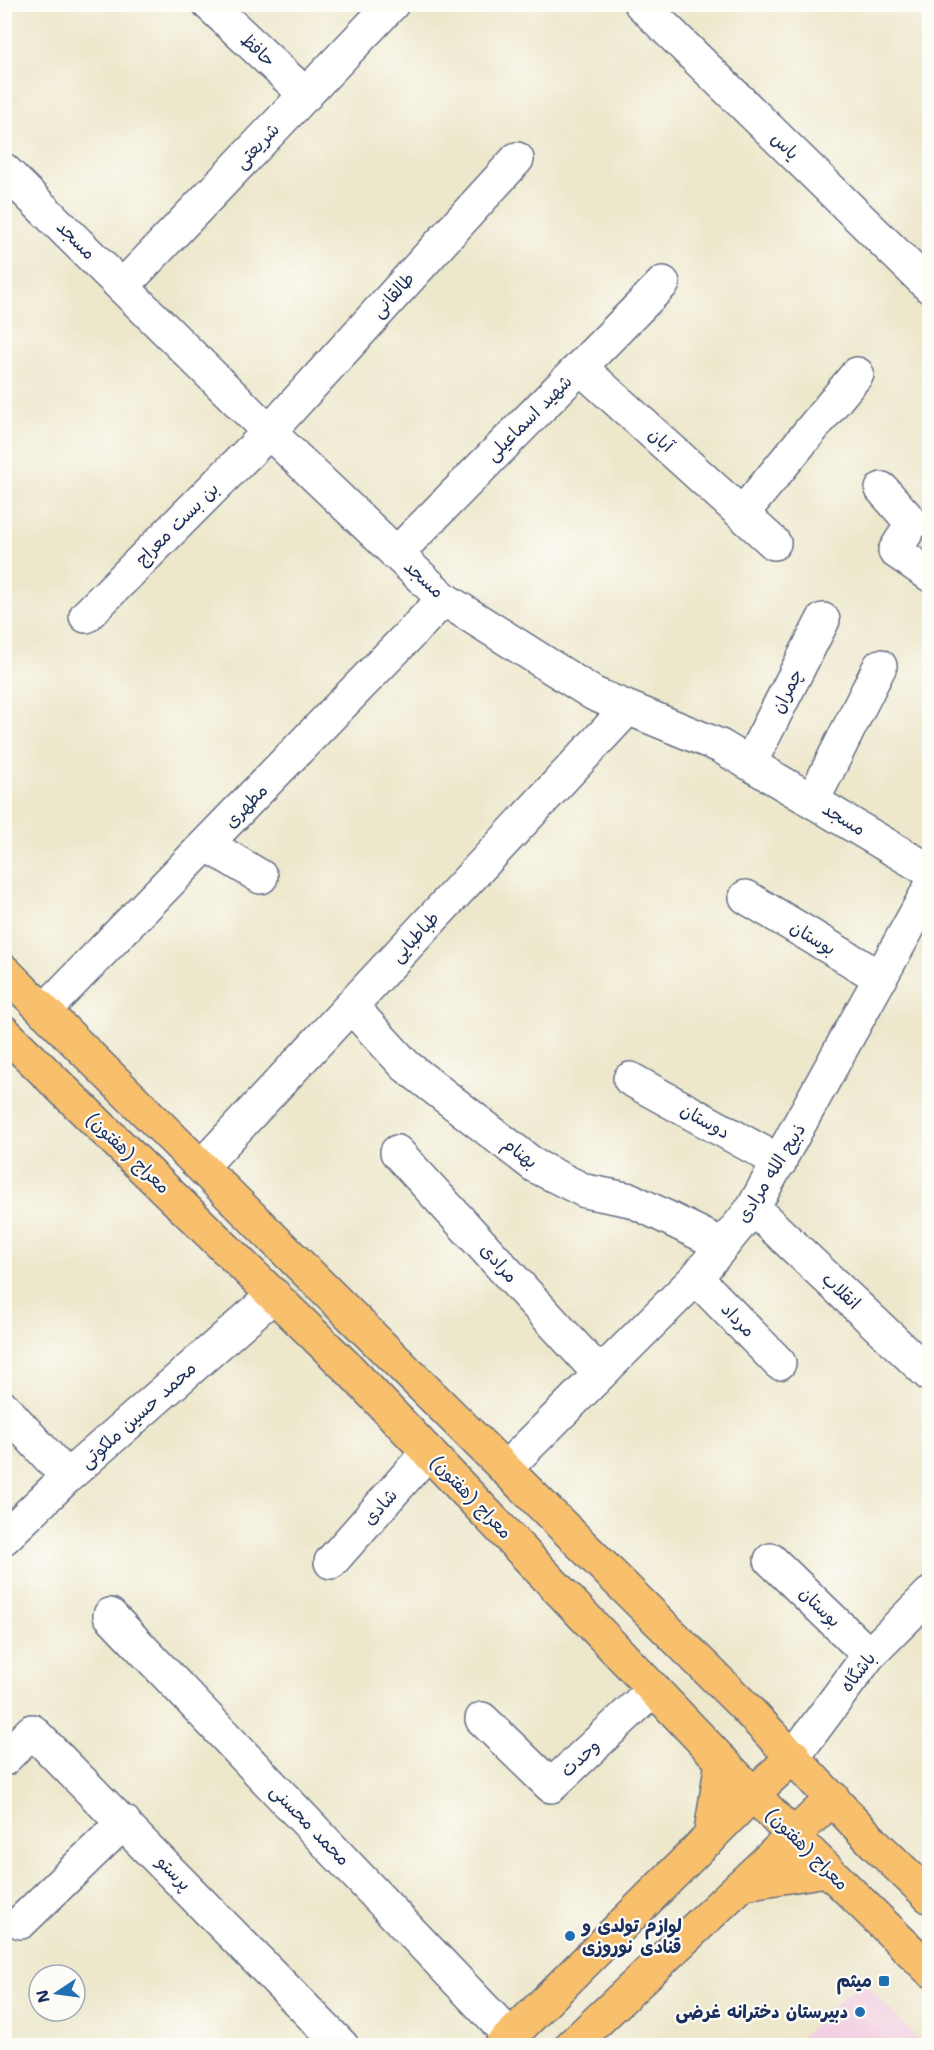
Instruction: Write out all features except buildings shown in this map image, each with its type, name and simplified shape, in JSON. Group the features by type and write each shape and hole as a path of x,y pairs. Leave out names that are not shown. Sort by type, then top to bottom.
{"main road":[{"path":"4,971 506,1468 794,1756 930,1897"},
{"path":"10,1037 44,1011"},
{"name":"معراج (هفتون)","path":"10,1037 273,1295 428,1452 793,1836 930,1970"},
{"path":"505,2041 794,1756"},
{"path":"710,1839 722,1761"},
{"path":"571,2046 833,1798"},
{"path":"744,1883 827,1870"}],"street":[{"name":"حافظ","path":"209,4 306,95"},
{"name":"شریعتی","path":"122,286 392,4"},
{"name":"یاس","path":"642,4 930,287"},
{"name":"طالقانی","path":"268,432 517,159"},
{"name":"مسجد","path":"4,170 268,432 444,599 594,694 720,746 930,871"},
{"name":"شهید اسماعیلی","path":"396,554 663,283"},
{"name":"آبان","path":"580,367 774,543"},
{"path":"742,514 857,374"},
{"name":"بن بست معراج","path":"86,616 268,432"},
{"path":"882,489 912,523 895,551 930,575"},
{"name":"مطهری","path":"44,1011 208,845 444,599"},
{"name":"چمران","path":"750,764 823,620"},
{"path":"813,800 880,666"},
{"name":"طباطبایی","path":"202,1166 628,708"},
{"path":"208,845 261,877"},
{"name":"ذبیح الله مرادی","path":"506,1468 696,1278 753,1208 930,888"},
{"name":"بوستان","path":"746,897 881,978"},
{"name":"بهنام","path":"351,1006 406,1066 535,1166 585,1191 631,1200 723,1245"},
{"name":"دوستان","path":"630,1080 780,1162"},
{"name":"مرادی","path":"397,1152 600,1374"},
{"name":"انقلاب","path":"753,1208 930,1375"},
{"name":"مرداد","path":"696,1278 779,1363"},
{"name":"محمد حسین ملکوتی","path":"4,1538 68,1477 273,1295"},
{"path":"4,1408 68,1477"},
{"name":"شادی","path":"331,1562 428,1452"},
{"name":"بوستان","path":"771,1560 869,1655"},
{"name":"باشگاه","path":"794,1756 869,1655 930,1594"},
{"name":"محمد محسنی","path":"110,1615 505,2041"},
{"name":"وحدت","path":"482,1719 551,1786 654,1689"},
{"name":"پرستو","path":"4,1759 32,1731 342,2046"},
{"path":"21,1922 124,1822"}],"shaded area":[{"name":"دبیرستان دخترانه غرضی","path":"862,1979 922,2045 793,2045"}],"place":[{"name":"لوازم تولدی و قنادی نوروزی","path":"570,1936"},
{"name":"میثم","path":"884,1981"},
{"name":"دبیرستان دخترانه غرضی","path":"860,2012"}]}
